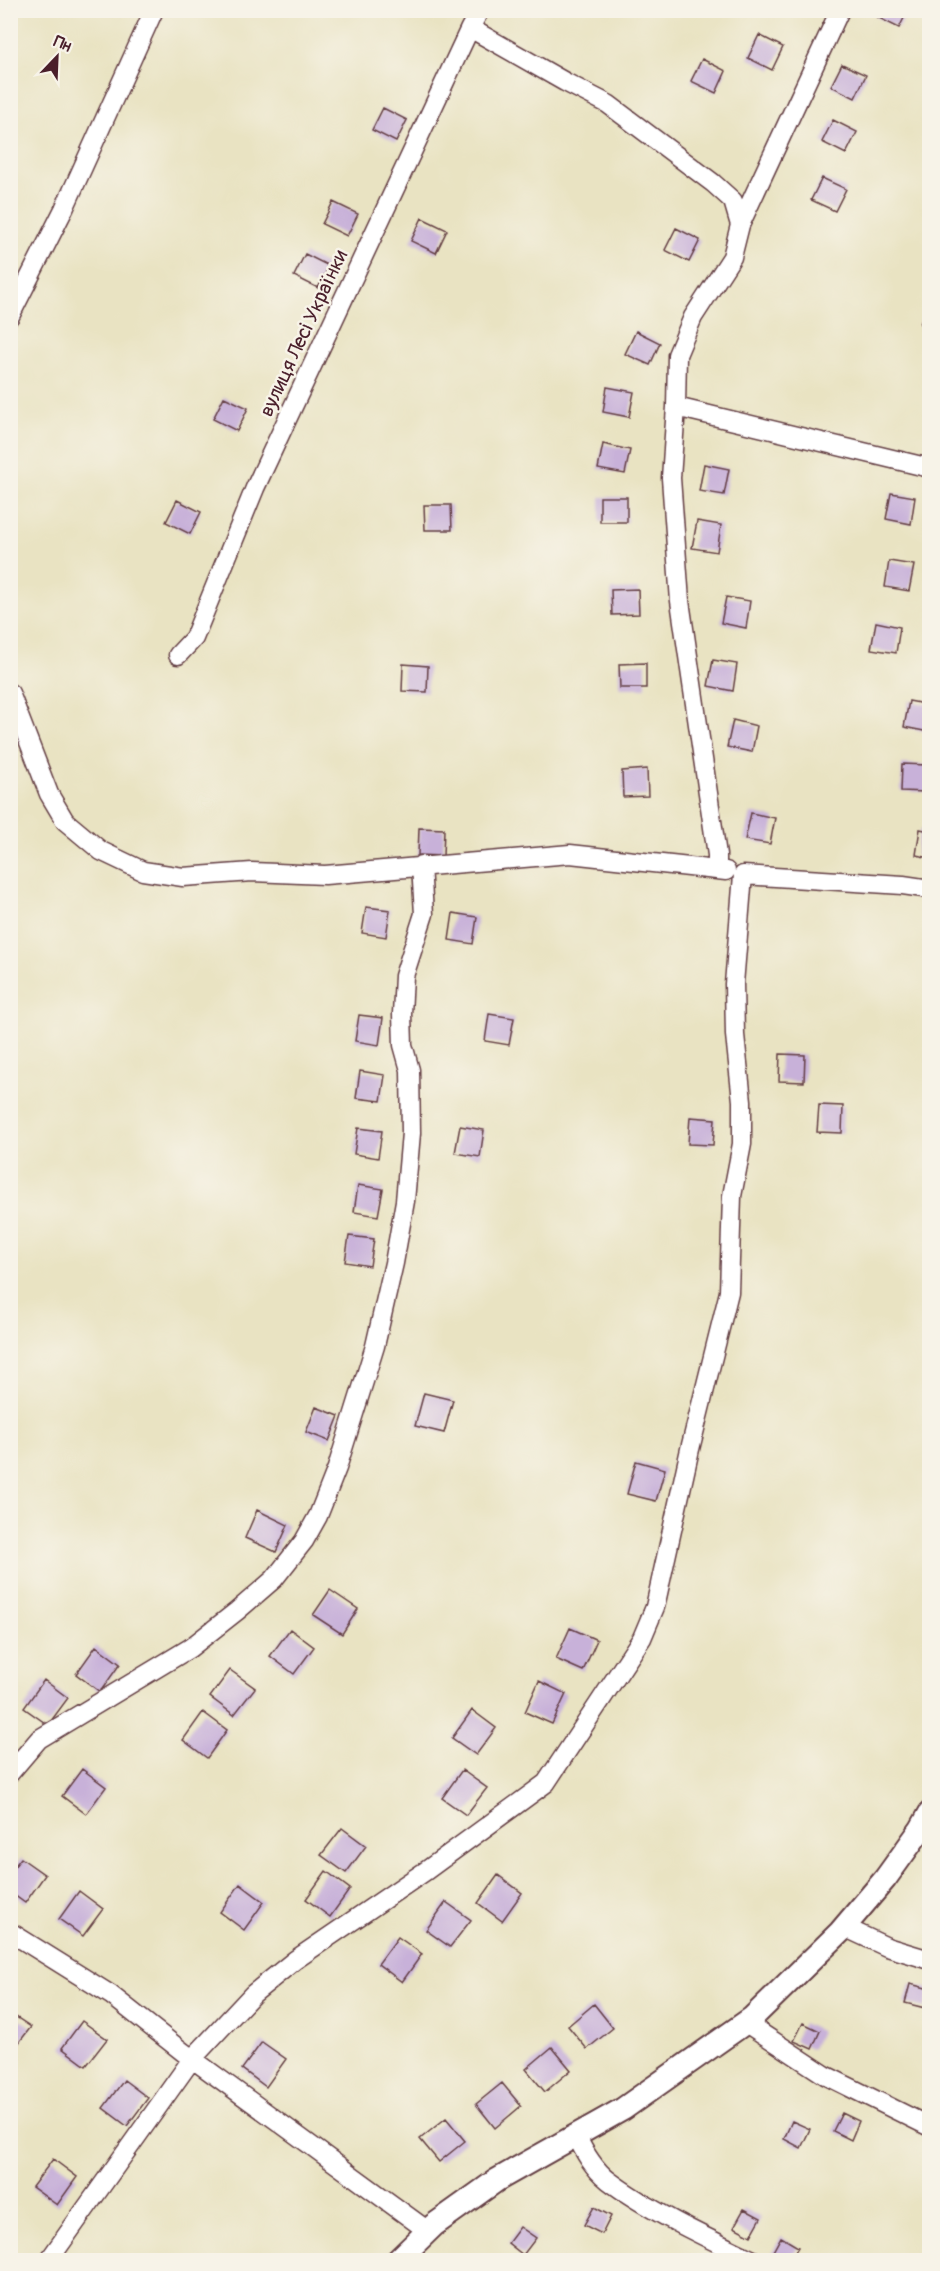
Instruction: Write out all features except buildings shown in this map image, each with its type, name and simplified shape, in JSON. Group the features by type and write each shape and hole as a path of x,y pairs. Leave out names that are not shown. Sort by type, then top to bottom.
{"street":[{"path":"10,316 64,209 154,10"},
{"name":"вулиця Лесі Українки","path":"178,655 194,638 255,488 480,10"},
{"path":"717,868 680,601 671,478 677,355 693,317 732,256 740,225 840,10"},
{"path":"470,28 608,104 630,119 733,201 740,225"},
{"path":"676,407 930,468"},
{"path":"10,693 17,706 45,784 65,821 101,851 143,871 183,877 252,872 324,875 570,854 665,865 717,868 743,875 903,885 930,890"},
{"path":"10,1773 39,1739 190,1648 237,1611 274,1578 304,1541 318,1516 337,1468 375,1346 405,1201 411,1133 410,1070 403,1046 402,1014 404,976 424,914 421,865"},
{"path":"49,2260 192,2059 253,1994 295,1960 428,1870 546,1783 642,1638 655,1607 690,1449 729,1292 732,1196 742,1144 742,1101 735,1035 734,984 743,875"},
{"path":"398,2260 428,2231 497,2180 623,2109 746,2023 789,1984 844,1927 885,1880 930,1813"},
{"path":"844,1927 886,1947 930,1960"},
{"path":"10,1932 111,1995 192,2059 428,2231"},
{"path":"746,2023 825,2075 930,2127"},
{"path":"576,2135 586,2156 607,2179 652,2207 753,2260"}]}
